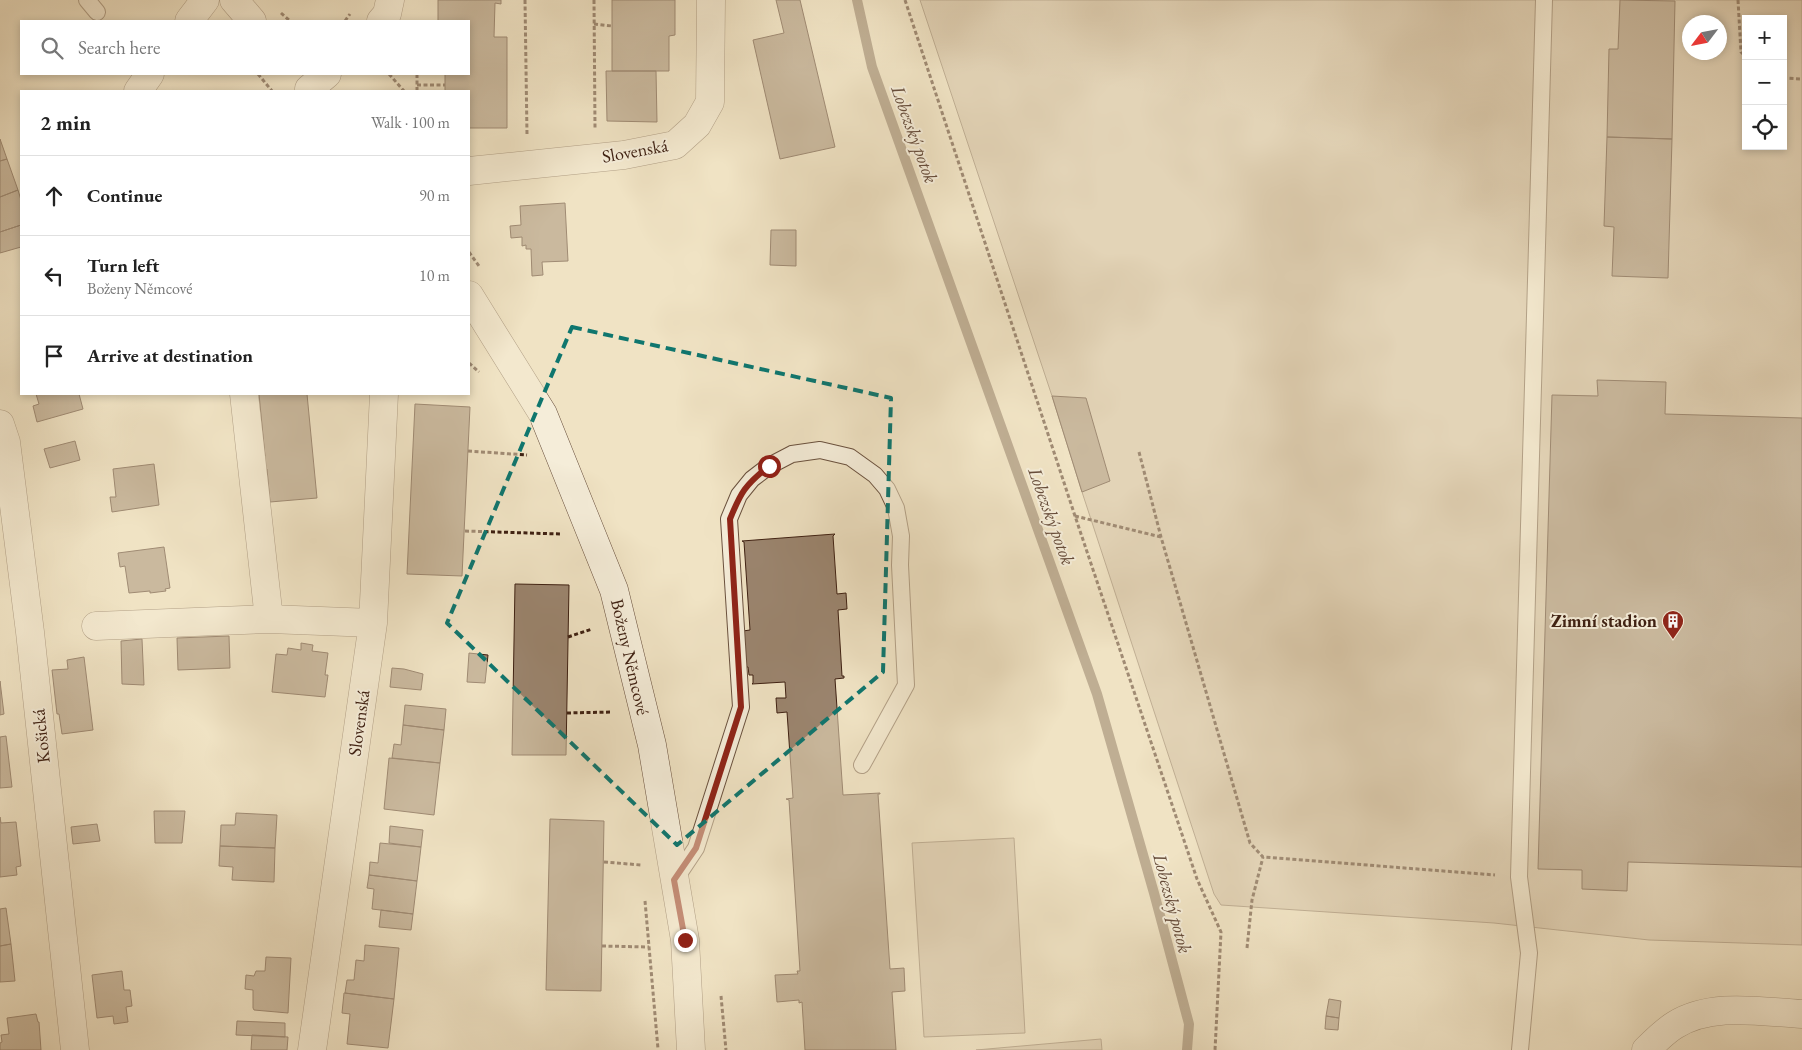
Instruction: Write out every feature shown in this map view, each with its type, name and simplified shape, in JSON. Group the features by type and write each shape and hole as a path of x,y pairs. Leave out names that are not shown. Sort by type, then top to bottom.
{"street":[{"path":"190,20 205,0"},
{"path":"234,0 251,20"},
{"path":"382,20 387,14 390,0"},
{"name":"Slovenská","path":"470,171 624,155 675,145 697,125 710,102 711,0"},
{"path":"139,90 149,75"},
{"name":"Boženy Němcové","path":"470,297 543,414 614,590 652,745 685,940 691,1050"},
{"path":"244,395 268,619"},
{"name":"Slovenská","path":"312,1050 373,623 384,395"},
{"name":"Košická","path":"0,424 6,442 30,632 75,1050"},
{"path":"96,626 268,619 373,623"},
{"path":"1646,1050 1676,1024 1695,1016 1721,1010 1802,1014"}],"lane":[{"path":"1520,1050 1529,953 1518,877 1544,0"},
{"path":"674,880 696,848 741,707 730,519 739,495 752,479 769,466 792,454 820,450 850,457 875,475 887,489 896,508 901,536 900,565 906,685 862,765"}],"path":[{"path":"525,0 527,143"},
{"path":"594,0 595,134"},
{"path":"905,0 1197,879 1222,932 1215,1050"},
{"path":"1738,0 1742,53"},
{"path":"594,24 612,26"},
{"path":"259,75 271,90"},
{"path":"390,75 403,90"},
{"path":"417,75 417,90"},
{"path":"1787,78 1802,79"},
{"path":"417,85 445,86"},
{"path":"470,364 482,375"},
{"path":"468,451 530,455 527,447"},
{"path":"1139,452 1161,538 1250,843 1263,857 1518,877"},
{"path":"1075,516 1161,538"},
{"path":"464,532 563,534 559,525"},
{"path":"590,620 594,633"},
{"path":"568,637 593,629"},
{"path":"567,713 613,712 614,719"},
{"path":"640,855 642,874"},
{"path":"1247,948 1252,900 1263,857"},
{"path":"604,862 642,865"},
{"path":"644,892 658,1050"},
{"path":"602,946 649,946"}],"highlighted area":[{"path":"572,327 891,398 883,672 677,845 447,623"}],"shaded area":[{"path":"920,0 1802,0 1802,945 1649,940 1494,923 1221,905 1214,894 1052,396"},
{"path":"1014,838 1025,1033 924,1037 912,843"},
{"path":"1101,1039 1102,1050 976,1050"}],"building":[{"path":"438,0 501,0 501,4 495,3 494,37 507,37 507,128 470,128 470,90 445,90 445,75 470,75 470,20 438,20"},
{"path":"612,0 675,0 675,35 669,36 669,71 612,71"},
{"path":"776,0 800,0 835,147 780,159 753,40 784,33"},
{"path":"1620,0 1675,1 1672,139 1607,137 1609,49 1618,49"},
{"path":"606,71 656,71 657,122 607,121"},
{"path":"1607,137 1672,139 1668,278 1612,276 1614,227 1604,226"},
{"path":"0,139 7,159 0,161"},
{"path":"7,159 18,190 0,197 0,161"},
{"path":"18,190 20,197 20,225 0,232 0,197"},
{"path":"565,203 568,261 542,262 543,275 532,276 531,249 526,249 526,245 522,246 522,237 511,238 510,226 521,225 520,206"},
{"path":"20,225 20,247 0,253 0,232"},
{"path":"771,230 796,230 796,266 770,265"},
{"name":"Zimní stadion","path":"1597,380 1666,382 1665,414 1802,418 1802,867 1628,862 1627,891 1582,889 1582,870 1538,869 1552,395 1598,396"},
{"path":"36,395 79,395 83,409 37,422 33,406 39,404"},
{"path":"259,395 307,395 317,498 270,502 267,469 264,469 265,456"},
{"path":"1052,396 1086,398 1110,481 1082,492"},
{"path":"415,404 470,407 462,576 407,574"},
{"path":"75,441 80,460 50,468 44,449"},
{"path":"154,464 159,505 112,512 110,497 116,497 113,469"},
{"path":"835,534 833,536 837,594 846,593 847,609 838,610 842,676 844,678 835,679 843,795 880,793 878,794 890,969 904,968 905,991 892,992 896,1050 805,1050 802,1002 799,1003 799,1000 777,1002 775,975 798,974 797,971 800,971 789,800 786,799 793,798 787,712 777,713 776,698 786,698 785,682 752,684 753,675 749,675 748,667 745,667 743,631 750,630 744,542 742,541"},
{"path":"164,547 170,588 165,589 166,591 150,593 150,591 129,593 125,566 120,567 118,553"},
{"path":"515,584 569,585 566,755 512,755"},
{"path":"229,636 230,668 178,670 177,638"},
{"path":"142,639 144,685 122,684 121,641"},
{"path":"301,643 313,645 312,651 328,653 325,697 272,692 276,654 287,655 288,648 301,650"},
{"path":"469,653 488,655 485,683 467,682"},
{"path":"84,657 93,730 62,734 59,714 57,714 52,670 68,669 67,660"},
{"path":"392,668 423,674 421,690 390,687"},
{"path":"0,681 4,714 0,715"},
{"path":"405,705 446,709 444,730 403,725"},
{"path":"403,725 444,730 440,763 392,758 394,744 401,745"},
{"path":"6,736 12,787 0,788 0,737"},
{"path":"389,758 440,763 434,815 384,809"},
{"path":"154,811 185,811 182,843 155,843"},
{"path":"236,813 277,815 275,848 220,846 221,825 235,825"},
{"path":"0,817 1,823 16,822 21,866 16,867 17,875 0,877"},
{"path":"550,819 604,821 601,991 546,990"},
{"path":"97,824 100,841 73,844 71,827"},
{"path":"390,826 423,830 421,847 389,843"},
{"path":"380,843 421,847 417,881 369,875 370,862 378,863"},
{"path":"220,846 275,848 274,882 232,880 233,867 219,866"},
{"path":"369,875 417,881 413,914 372,909 374,889 367,888"},
{"path":"6,908 11,944 0,946 0,909"},
{"path":"381,910 413,914 411,930 379,927"},
{"path":"11,944 15,981 0,982 0,946"},
{"path":"365,945 399,948 394,999 345,993 347,980 354,980 356,960 364,961"},
{"path":"266,957 291,958 288,1013 254,1010 253,990 245,989 246,975 254,976 256,971 265,971"},
{"path":"122,971 124,990 130,990 132,1006 126,1007 128,1022 114,1024 113,1016 97,1018 92,975"},
{"path":"344,993 394,999 388,1048 347,1044 350,1014 342,1013"},
{"path":"1329,999 1341,1001 1339,1018 1326,1016"},
{"path":"36,1014 39,1022 41,1050 0,1050 1,1035 9,1034 7,1018"},
{"path":"1326,1016 1339,1018 1338,1030 1325,1029"},
{"path":"237,1021 285,1023 285,1037 236,1035"},
{"path":"252,1035 288,1037 287,1050 251,1050"}],"waterway":[{"name":"Lobezský potok","path":"857,0 872,67 1097,694 1189,1024 1187,1050"}],"place":[{"name":"Zimní stadion","path":"1673,640"}],"route":[{"path":"685,940 674,880 696,848 741,707 730,519 739,495 752,479 769,466"}]}
